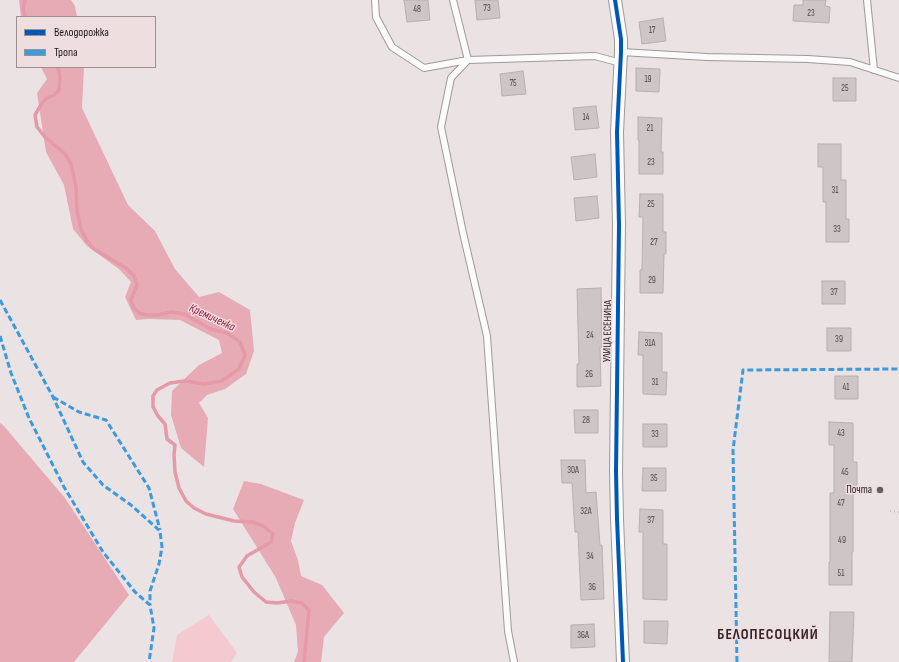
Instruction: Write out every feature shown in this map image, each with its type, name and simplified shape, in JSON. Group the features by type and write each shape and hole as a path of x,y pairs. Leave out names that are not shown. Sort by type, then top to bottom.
{"street":[{"name":"УЛИЦА ЕСЕНИНА","path":"615,0 621,39 617,132 619,225 616,471 623,662"}],"lane":[{"path":"375,0 376,16 392,47 424,68 468,60 595,56 621,58 808,58 850,62 899,78"},
{"path":"453,0 468,60"},
{"path":"867,0 874,70"},
{"path":"468,60 451,78 441,127 463,233 487,336 508,631 514,662"}],"path":[{"path":"890,511 899,512"}],"shaded area":[{"path":"19,0 71,0 75,6 77,16 21,16"},
{"path":"42,68 84,68 82,108 128,205 155,231 175,269 199,297 219,292 250,310 254,351 246,374 225,389 207,395 199,403 208,418 204,467 181,448 171,415 172,391 199,365 222,353 219,340 180,320 136,320 125,297 131,282 119,269 87,246 73,229 64,185 46,152 37,93 47,79"},
{"path":"0,423 65,498 129,595 74,662 0,662"},
{"path":"244,481 261,484 304,500 295,523 291,541 298,560 301,576 322,585 344,613 324,637 321,662 294,662 298,652 296,625 276,578 233,509"},
{"path":"209,615 237,653 231,662 172,662 177,635"}],"building":[{"path":"404,0 428,0 430,20 407,22"},
{"path":"475,0 498,0 500,18 477,20"},
{"path":"803,0 826,0 825,6 830,7 829,23 793,21 794,5 803,5"},
{"path":"663,18 666,41 642,44 639,22"},
{"path":"636,68 660,69 659,92 636,91"},
{"path":"523,71 526,94 502,96 500,74"},
{"path":"833,78 856,78 856,101 833,101"},
{"path":"596,106 599,128 575,130 573,108"},
{"path":"638,117 662,118 661,152 663,152 663,174 639,174"},
{"path":"818,144 841,144 841,180 846,180 846,219 849,219 849,242 826,242 826,202 823,202 823,167 818,167"},
{"path":"595,154 597,177 574,180 571,157"},
{"path":"640,194 663,194 663,232 666,232 666,254 664,254 663,293 640,293 643,217 639,217"},
{"path":"597,196 599,218 576,221 574,198"},
{"path":"822,281 845,281 845,304 822,304"},
{"path":"601,288 601,386 577,387 577,364 579,364 577,289"},
{"path":"827,328 851,328 851,351 827,351"},
{"path":"639,332 662,333 662,372 667,372 666,395 643,394 643,355 638,355"},
{"path":"835,376 858,376 858,399 835,399"},
{"path":"574,410 598,410 598,433 575,433"},
{"path":"829,422 853,423 853,462 857,462 857,485 853,485 852,585 829,585 830,493 834,493 834,445 829,445"},
{"path":"643,424 667,424 667,447 643,447"},
{"path":"561,460 585,460 586,493 596,492 600,545 602,545 604,599 581,600 578,532 575,532 572,483 562,483"},
{"path":"643,468 666,468 666,491 642,491"},
{"path":"640,509 663,510 663,544 667,544 667,600 643,599 643,532 639,532"},
{"path":"830,612 854,612 852,662 829,662"},
{"path":"644,621 668,621 667,644 644,643"},
{"path":"594,624 595,647 571,648 571,625"}],"waterway":[{"name":"Кремиченка","path":"25,0 23,9 25,16"},
{"name":"Кремиченка","path":"58,68 60,77 59,90 42,103 35,115 37,127 45,137 65,154 71,164 76,187 77,211 81,229 87,241 94,249 126,268 134,276 137,285 131,300 133,307 139,313 147,315 158,315 171,312 184,314 211,329 227,333 240,342 245,355 239,369 222,381 204,384 185,381 170,383 157,390 153,396 153,407 165,424 167,439 175,445 175,472 179,488 186,501 194,508 206,514 234,521 252,522 263,526 273,534 271,542 247,556 239,567 242,577 254,592 266,602 277,603 291,601 302,603 309,610 304,662"}],"marked path":[{"path":"0,300 53,397 83,462 103,485 131,505 160,531 162,547 159,564 150,591 150,605"},
{"path":"0,336 11,373 29,418 64,487 103,552 135,592 150,605 154,628 149,662"},
{"path":"737,662 733,450 743,370 899,369"},
{"path":"53,397 79,412 106,420 149,488 160,530"}],"cycle path":[{"path":"615,0 621,39 617,132 619,225 616,471 623,662"}],"place":[{"name":"Почта","path":"880,490"}],"district":[{"name":"БЕЛОПЕСОЦКИЙ","path":"768,635"}]}
